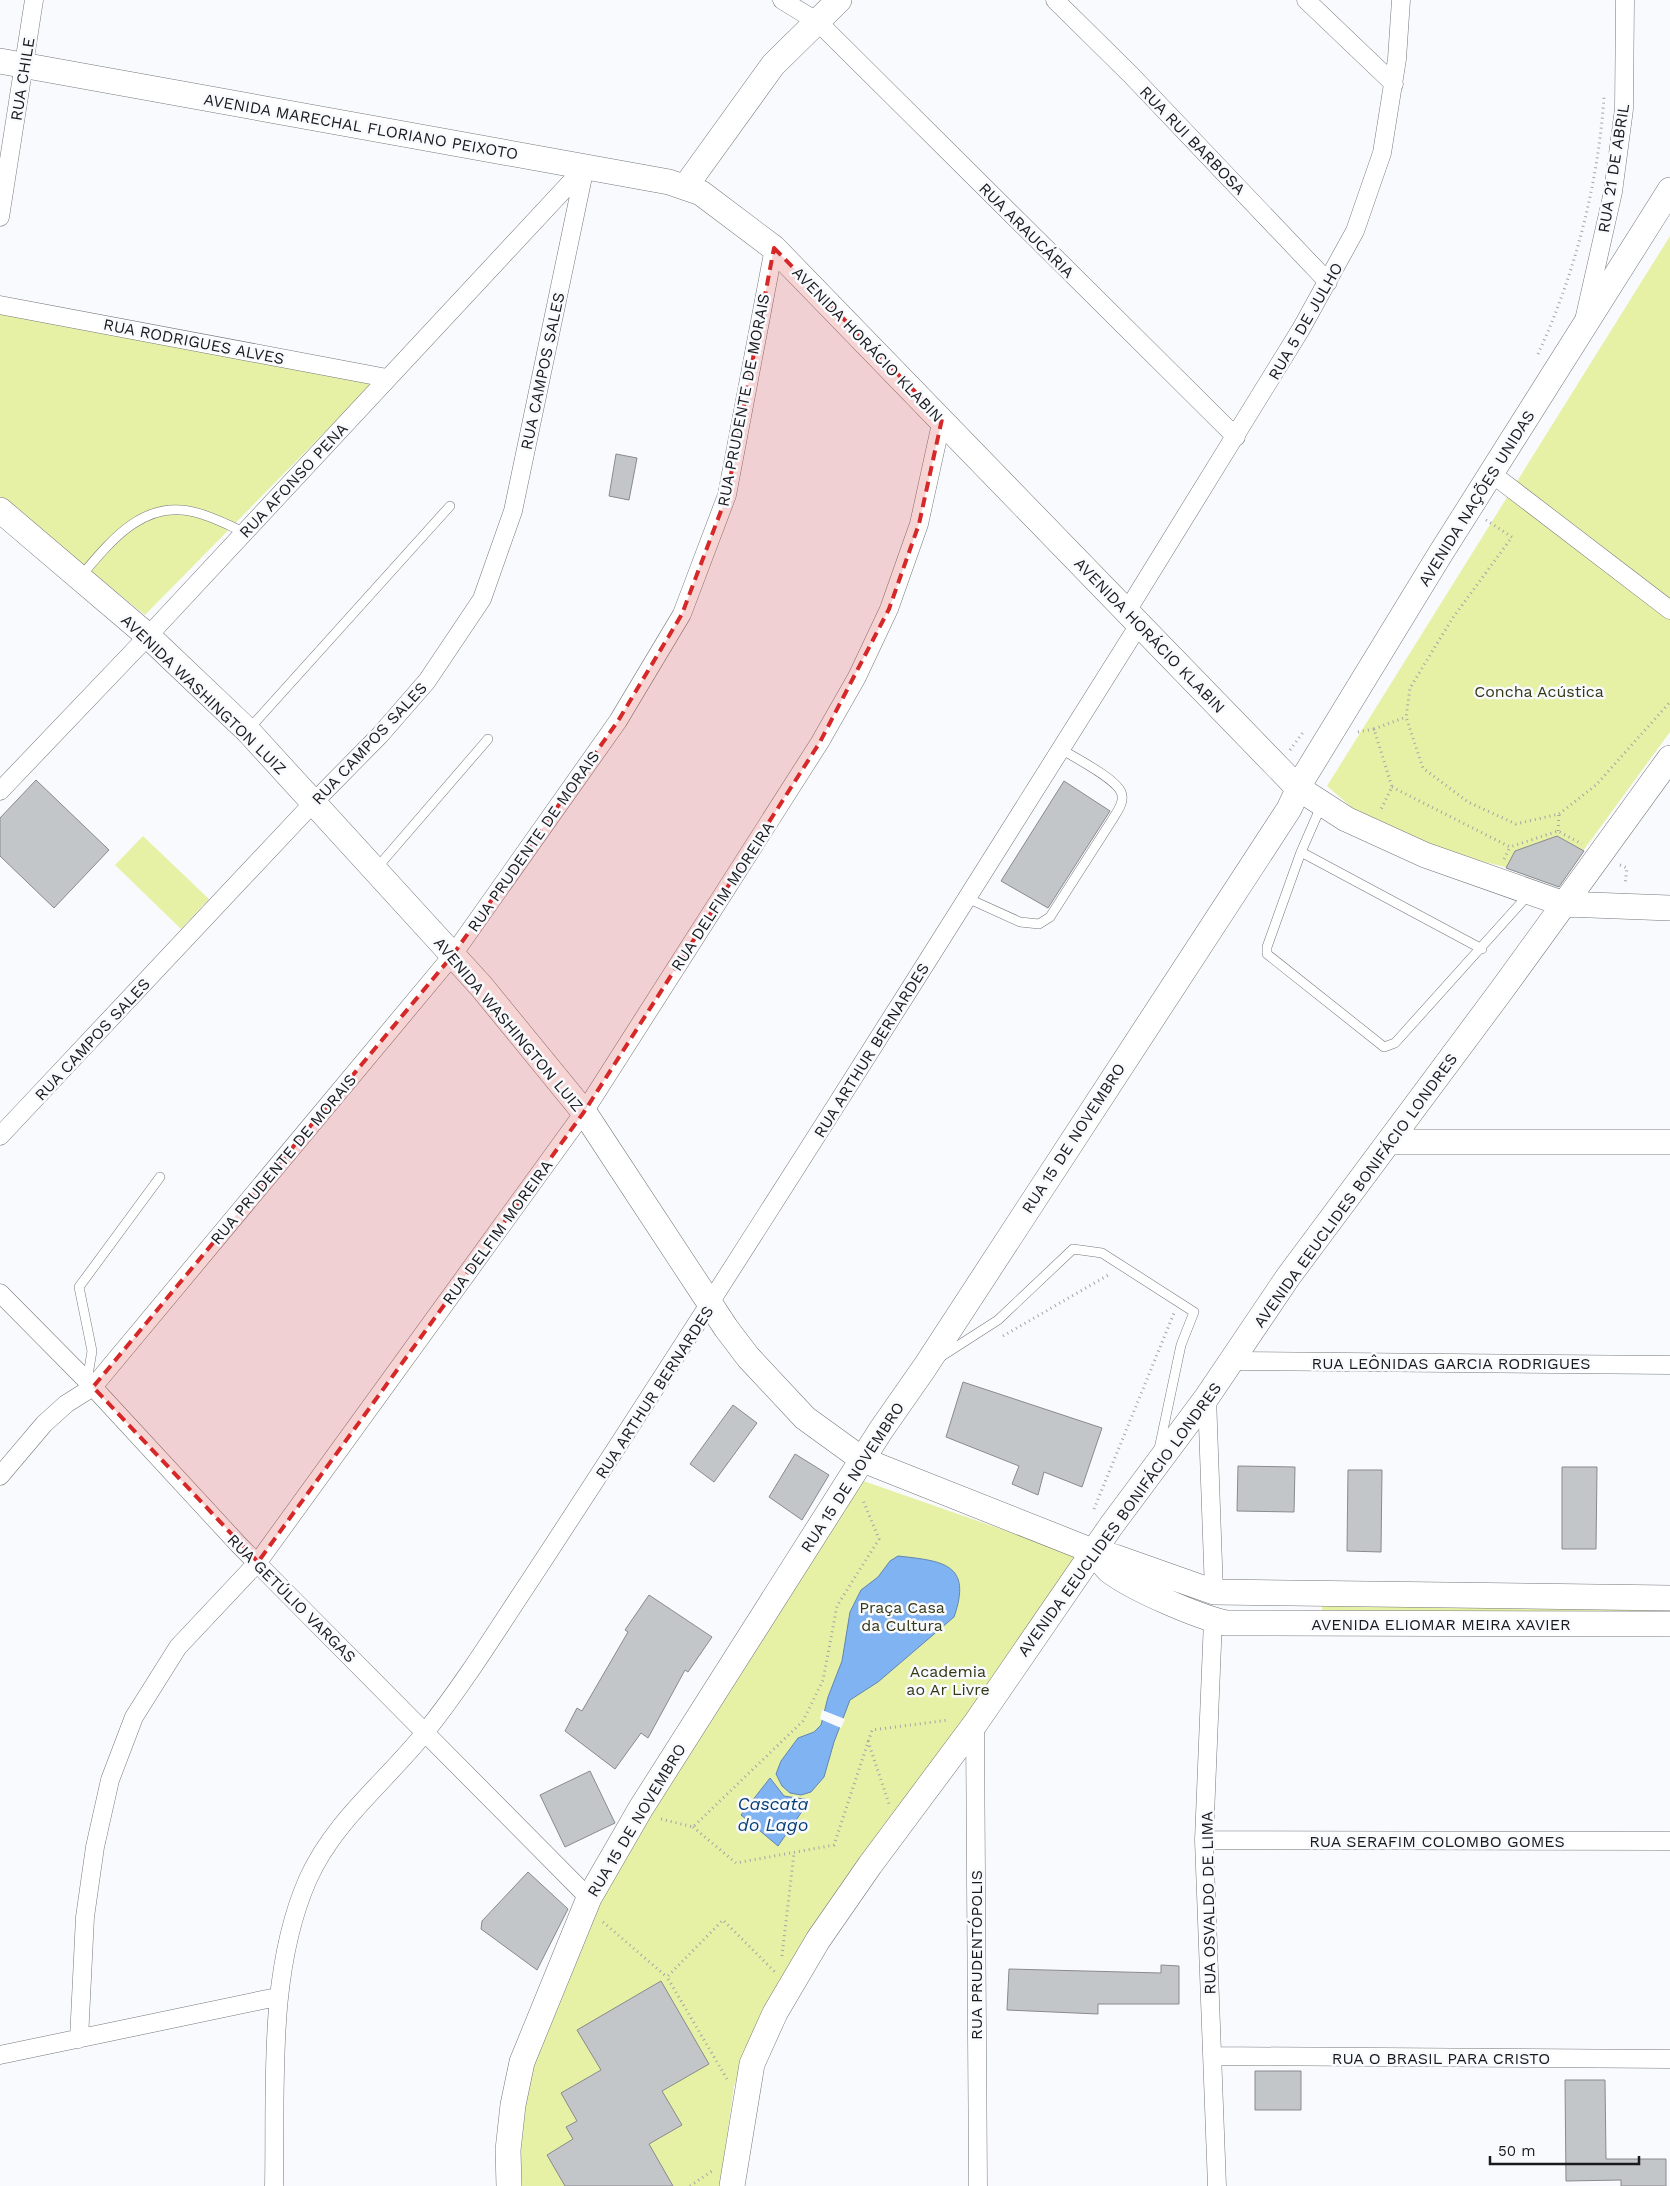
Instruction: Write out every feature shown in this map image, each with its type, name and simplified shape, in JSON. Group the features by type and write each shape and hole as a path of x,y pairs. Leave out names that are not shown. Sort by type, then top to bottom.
{"main road":[{"path":"685,187 773,65 839,0"},
{"name":"AVENIDA MARECHAL FLORIANO PEIXOTO","path":"0,61 585,167 685,187 718,204"},
{"name":"AVENIDA NAÇÕES UNIDAS","path":"1293,798 1491,472 1670,190"},
{"name":"AVENIDA HORÁCIO KLABIN","path":"718,204 774,248 942,419 1099,585 1134,617 1293,798 1322,804 1346,820 1425,855 1530,892 1570,894 1621,906 1670,908"},
{"name":"AVENIDA WASHINGTON LUIZ","path":"0,510 80,576 148,636 248,731 481,986 584,1112 748,1358 805,1418 862,1460 1095,1552 1115,1556 1214,1592"},
{"path":"1570,894 1593,850 1670,758"},
{"name":"RUA 15 DE NOVEMBRO","path":"509,2186 508,2150 512,2105 522,2062 589,1898 641,1808 862,1460 925,1367 1293,798"},
{"name":"AVENIDA EEUCLIDES BONIFÁCIO LONDRES","path":"724,2177 752,2064 774,2013 818,1940 964,1722 1095,1552 1111,1526 1208,1397 1288,1277 1570,894"},
{"path":"1389,1142 1670,1142"},
{"path":"1095,1552 1109,1571 1159,1597 1213,1620"},
{"name":"AVENIDA ELIOMAR MEIRA XAVIER","path":"1214,1592 1670,1598"},
{"name":"AVENIDA ELIOMAR MEIRA XAVIER","path":"1213,1620 1226,1623 1265,1624 1670,1624"}],"street":[{"name":"RUA CHILE","path":"0,218 34,0"},
{"name":"RUA ARAUCÁRIA","path":"782,0 818,22 1236,438"},
{"name":"RUA RUI BARBOSA","path":"1055,0 1328,282"},
{"path":"1306,0 1394,84"},
{"name":"RUA 5 DE JULHO","path":"1134,617 1328,282 1355,231 1382,153 1394,84 1401,0"},
{"name":"RUA 21 DE ABRIL","path":"1581,333 1613,192 1624,108 1625,0"},
{"name":"RUA AFONSO PENA","path":"0,791 148,636 585,167"},
{"name":"RUA CAMPOS SALES","path":"0,1136 314,802 380,735 427,681 482,599 512,511 585,167"},
{"name":"RUA PRUDENTE DE MORAIS","path":"0,1476 44,1424 90,1384 452,956 618,721 682,614 727,495 774,248"},
{"name":"RUA RODRIGUES ALVES","path":"0,305 387,378"},
{"name":"RUA DELFIM MOREIRA","path":"79,2039 85,1917 95,1847 110,1780 134,1717 178,1647 258,1562 584,1112 820,742 857,677 889,609 919,524 942,419"},
{"path":"1491,472 1670,610"},
{"name":"RUA ARTHUR BERNARDES","path":"274,2186 277,1997 291,1935 308,1878 344,1820 425,1733 472,1668 712,1303 1061,749 1134,617"},
{"name":"RUA GETÚLIO VARGAS","path":"0,1293 90,1384 239,1545 258,1562 589,1898"},
{"name":"RUA LEÔNIDAS GARCIA RODRIGUES","path":"1232,1361 1670,1365"},
{"path":"1208,1397 1214,1592"},
{"name":"RUA OSVALDO DE LIMA","path":"1213,1620 1204,1840 1217,2186"},
{"name":"RUA PRUDENTÓPOLIS","path":"964,1722 978,2186"},
{"name":"RUA SERAFIM COLOMBO GOMES","path":"1204,1840 1670,1841"},
{"path":"0,2055 277,1997"},
{"name":"RUA O BRASIL PARA CRISTO","path":"1213,2056 1670,2059"}],"lane":[{"path":"248,731 450,506"},
{"path":"80,576 118,535 130,525 152,513 173,509 195,512 244,532"},
{"path":"375,870 488,739"},
{"path":"967,898 1020,922 1039,924 1050,917 1103,834 1122,802 1122,792 1114,783 1061,749"},
{"path":"1322,804 1301,852 1267,947 1267,954 1384,1047 1395,1043 1482,949 1530,892"},
{"path":"1301,852 1482,949"},
{"path":"90,1384 92,1351 79,1287 160,1177"},
{"path":"925,1367 998,1320 1074,1250 1102,1253 1194,1312 1181,1345 1154,1469"}],"path":[{"path":"1537,357 1557,311 1587,214 1596,166 1604,94"},
{"path":"1482,518 1512,537 1452,619 1410,688 1406,717 1423,768 1468,802 1516,824 1559,814 1596,785 1670,702"},
{"path":"1355,732 1374,729 1406,717"},
{"path":"1289,751 1306,728"},
{"path":"1374,729 1392,787 1377,816"},
{"path":"1392,787 1510,847 1558,830 1626,868 1621,906"},
{"path":"1558,830 1559,814"},
{"path":"996,1340 1114,1272"},
{"path":"1111,1526 1088,1523 1174,1313 1166,1308"},
{"path":"693,1827 803,1721 823,1680 836,1606 879,1539 862,1498"},
{"path":"656,1818 693,1827 736,1862 834,1845 872,1730 964,1722"},
{"path":"868,1741 889,1806"},
{"path":"782,1958 794,1853"},
{"path":"667,1977 723,1920 780,1977 781,1967"},
{"path":"601,1921 667,1977 732,2088"},
{"path":"690,2186 724,2177"}],"highlighted area":[{"path":"774,248 942,419 919,524 889,609 820,742 584,1112 258,1562 93,1387 452,956 618,721 682,614 727,495"}],"green space":[{"name":"Concha Acústica","path":"1670,236 1670,732 1561,881 1387,838 1327,786"},
{"path":"0,310 375,381 145,615 0,499"},
{"path":"143,836 209,899 181,929 115,865"},
{"name":"Praça Casa da Cultura","path":"855,1478 1084,1558 772,1994 734,2086 720,2186 516,2186 517,2110 583,1930 636,1830"},
{"path":"1322,1606 1670,1607 1670,1612 1322,1612"}],"water":[{"path":"898,1556 928,1560 950,1568 956,1575 959,1585 959,1599 954,1617 878,1682 850,1700 834,1742 824,1777 811,1792 801,1795 790,1793 782,1786 776,1774 781,1761 798,1738 814,1732 821,1725 828,1697 842,1661 850,1612 861,1590 878,1577 890,1561"},
{"name":"Cascata do Lago","path":"770,1778 784,1796 810,1800 778,1846 741,1815"}],"pier":[{"path":"822,1710 845,1719 841,1728 820,1719"}],"building":[{"path":"616,454 637,458 629,500 609,496"},
{"path":"36,780 109,850 54,908 0,856 0,818"},
{"path":"1064,781 1110,811 1048,908 1001,881"},
{"path":"1557,836 1584,851 1559,887 1506,868 1515,851"},
{"path":"963,1382 1102,1428 1082,1487 1044,1472 1038,1495 1012,1484 1019,1466 946,1437"},
{"path":"733,1405 757,1423 714,1482 690,1464"},
{"path":"795,1454 829,1475 802,1520 769,1497"},
{"path":"1238,1466 1295,1467 1294,1512 1237,1511"},
{"path":"1562,1467 1597,1467 1596,1549 1562,1549"},
{"path":"1348,1470 1382,1470 1381,1552 1347,1551"},
{"path":"649,1595 712,1637 688,1672 685,1670 648,1738 641,1733 615,1769 565,1731 577,1708 582,1711 628,1632 625,1630"},
{"path":"590,1771 615,1823 565,1847 540,1795"},
{"path":"528,1872 568,1909 537,1970 481,1929 482,1921"},
{"path":"1161,1965 1179,1966 1179,2004 1098,2004 1098,2014 1007,2010 1009,1969 1161,1973"},
{"path":"661,1981 709,2064 662,2091 682,2125 649,2144 673,2186 565,2186 547,2155 573,2139 566,2127 577,2121 561,2093 601,2070 577,2030"},
{"path":"1255,2071 1301,2071 1301,2110 1255,2110"},
{"path":"1565,2080 1605,2080 1606,2159 1666,2159 1666,2186 1621,2186 1621,2180 1566,2181"}],"park label":[{"name":"Academia ao Ar Livre","path":"948,1680"}]}
